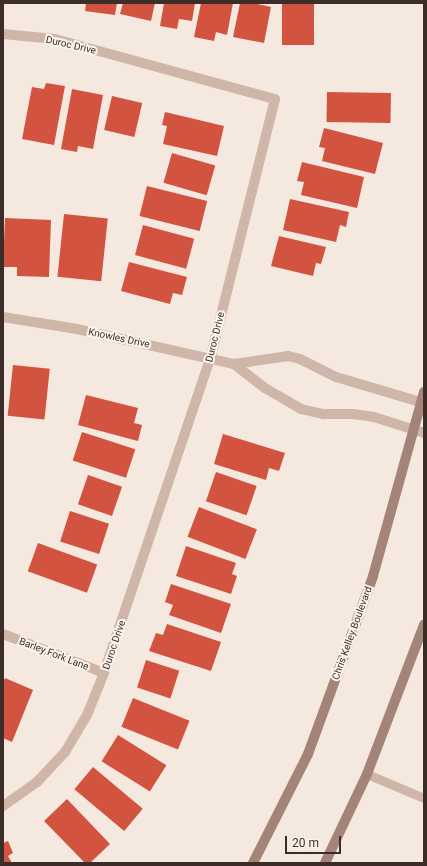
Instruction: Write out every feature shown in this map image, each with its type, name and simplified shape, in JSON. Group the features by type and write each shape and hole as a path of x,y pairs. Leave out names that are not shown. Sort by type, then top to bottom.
{"main road":[{"name":"Chris Kelley Boulevard","path":"253,863 308,754 373,576 423,399"},
{"path":"325,863 367,774 424,625"}],"street":[{"name":"Duroc Drive","path":"3,34 55,39 275,99 210,359 104,673 87,715 65,752 37,782 3,806"},
{"name":"Knowles Drive","path":"3,317 77,329 234,364 288,356 300,359 336,377 423,399"},
{"name":"Knowles Drive","path":"234,364 284,401 301,409 323,414 353,414 374,417 424,433"},
{"name":"Barley Fork Lane","path":"3,634 104,673"}],"lane":[{"path":"367,774 424,798"}],"building":[{"path":"86,3 117,3 115,15 85,11"},
{"path":"123,3 155,3 151,21 120,14"},
{"path":"164,3 195,3 192,21 179,19 177,29 160,26"},
{"path":"201,3 233,3 227,35 216,32 214,41 194,37"},
{"path":"240,3 253,3 271,7 264,43 233,37"},
{"path":"282,3 314,3 314,45 282,45"},
{"path":"46,83 65,86 54,145 22,139 32,87 44,89"},
{"path":"72,89 103,95 93,149 78,146 77,152 61,149"},
{"path":"327,92 391,93 390,123 326,122"},
{"path":"112,96 142,103 134,137 104,130"},
{"path":"165,112 224,126 217,156 163,144 167,126 162,125"},
{"path":"324,128 383,143 375,174 322,161 325,148 319,147"},
{"path":"172,153 215,165 207,195 163,183"},
{"path":"302,162 364,177 357,208 301,195 304,182 297,181"},
{"path":"147,186 207,201 200,231 140,216"},
{"path":"290,199 349,212 346,227 340,225 336,242 283,230"},
{"path":"64,214 108,219 101,281 57,277"},
{"path":"5,218 51,220 49,277 17,276 17,267 3,267"},
{"path":"143,225 194,239 186,269 135,255"},
{"path":"279,236 326,247 321,264 316,263 313,276 271,266"},
{"path":"129,262 187,277 182,295 173,293 170,304 121,291"},
{"path":"13,365 50,369 44,420 8,416"},
{"path":"86,395 138,408 134,423 142,425 138,441 78,425"},
{"path":"82,432 135,449 126,478 73,461"},
{"path":"223,434 285,453 279,471 269,468 266,480 214,464"},
{"path":"216,472 257,486 247,515 206,501"},
{"path":"88,475 122,487 112,516 78,504"},
{"path":"199,507 257,529 245,559 188,537"},
{"path":"70,511 109,524 99,554 60,541"},
{"path":"38,543 97,565 87,593 28,571"},
{"path":"186,546 236,563 232,574 237,576 231,594 176,576"},
{"path":"171,584 231,604 221,633 169,615 173,605 165,602"},
{"path":"167,624 221,642 211,671 149,651 156,633 163,635"},
{"path":"146,660 179,671 170,698 137,688"},
{"path":"5,678 33,690 12,742 3,738 3,683"},
{"path":"133,698 190,721 178,750 121,727"},
{"path":"118,735 166,765 150,791 102,761"},
{"path":"93,767 143,809 124,831 74,789"},
{"path":"67,799 110,844 90,863 85,863 44,821"},
{"path":"8,841 13,853 8,856 12,863 3,863 3,843"}]}
